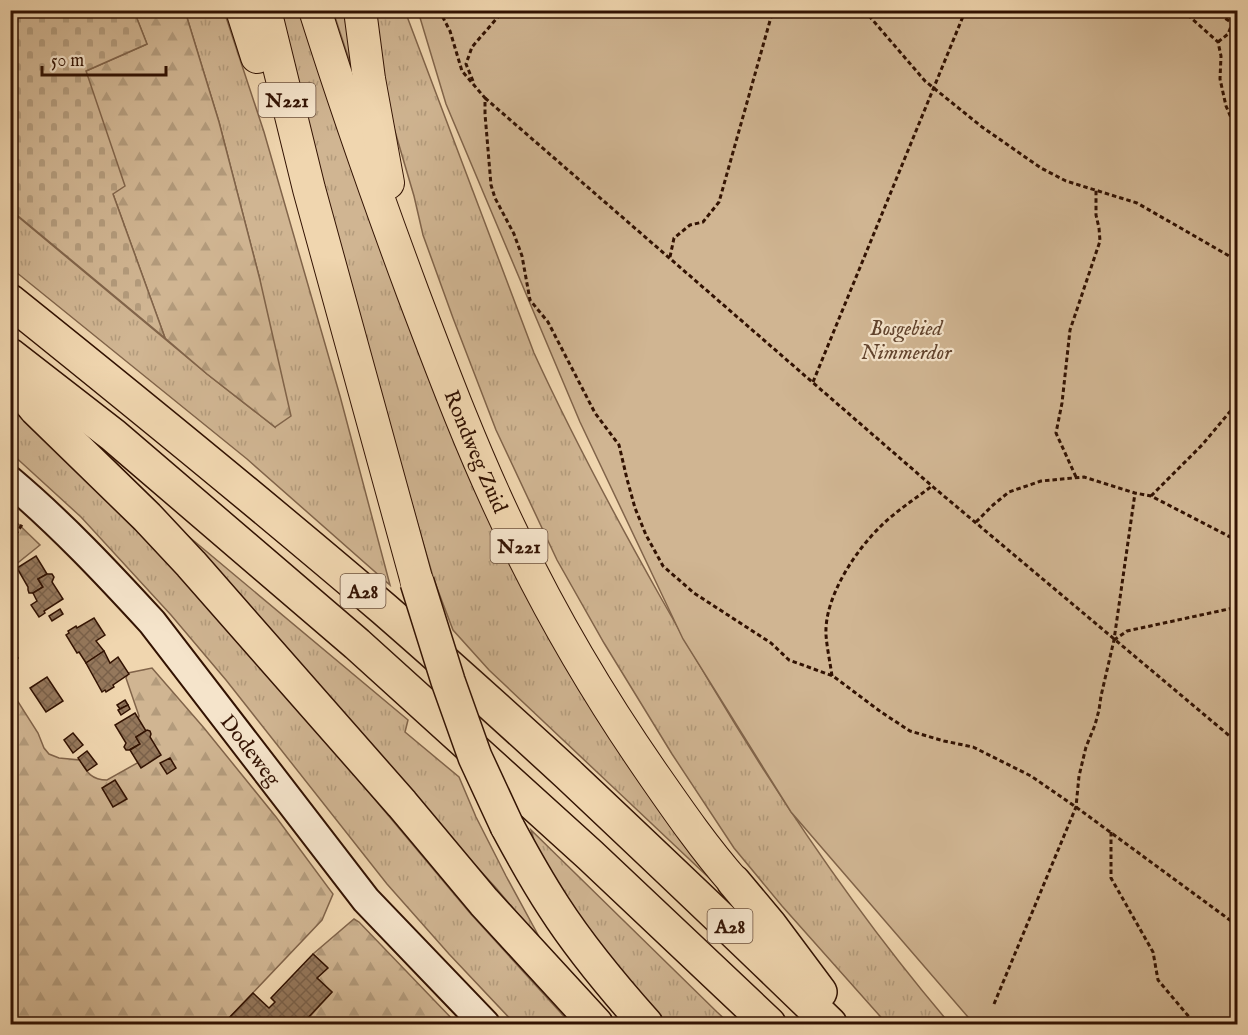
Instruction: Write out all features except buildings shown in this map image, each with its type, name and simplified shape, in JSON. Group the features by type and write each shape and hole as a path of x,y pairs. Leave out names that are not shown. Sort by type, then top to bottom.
{"highway":[{"name":"A28","path":"10,301 150,413 384,609 497,709 730,926 830,1024"},
{"name":"A28","path":"10,355 113,435 357,644 590,855 769,1024"},
{"path":"10,377 36,409 147,517 191,564 402,804 484,902 596,1024"},
{"path":"417,582 475,757 507,826 554,908 587,954 646,1024"},
{"path":"507,826 516,864 551,924 599,995 622,1024"},
{"name":"A28","path":"734,882 770,925 845,1024"}],"main road":[{"name":"N221","path":"242,10 260,65 309,189"},
{"name":"N221","path":"265,10 309,189 417,582"},
{"name":"Rondweg Zuid","path":"315,10 401,261 463,422 513,535 567,638 607,706 678,810 734,882"},
{"name":"N221","path":"360,10 369,79 401,261"}],"street":[{"name":"Dodeweg","path":"10,482 32,499 152,622 366,900 485,1024"}],"path":[{"path":"439,10 450,31 462,71 485,98 932,486 1238,743"},
{"path":"474,86 466,64 472,47 504,10"},
{"path":"669,258 674,238 690,225 703,222 719,202 773,10"},
{"path":"864,10 925,81 982,128 1041,168 1065,181 1137,203 1238,261"},
{"path":"813,382 964,10"},
{"path":"982,10 987,10"},
{"path":"1182,10 1218,42 1221,56 1220,80 1226,106 1238,134"},
{"path":"1213,10 1238,27"},
{"path":"1218,42 1228,34 1232,24"},
{"path":"485,98 491,185 522,256 530,300 548,322 595,413 619,445 635,508 646,535 663,566 694,593 771,643 789,660 832,676 910,730 973,747 1031,776 1238,926"},
{"path":"1076,477 1056,433 1062,403 1070,330 1100,241 1096,215 1096,190"},
{"path":"1151,496 1202,445 1238,402"},
{"path":"976,522 1009,492 1041,481 1084,477 1151,496 1238,541"},
{"path":"832,676 826,633 829,605 843,576 881,526 932,486"},
{"path":"994,1004 1076,807 1079,776 1099,710 1114,639 1135,493"},
{"path":"1114,639 1127,631 1238,607"},
{"path":"1111,832 1111,878 1153,952 1158,980 1194,1024"}],"green space":[{"path":"11,10 134,11 147,44 86,71 125,186 113,194 165,338 11,210"},
{"path":"134,11 185,11 219,122 260,280 291,416 275,427 165,338 113,194 86,71 147,44"},
{"path":"185,11 224,11 264,132 340,396 390,585 247,459 11,268 10,210 207,374 275,427 260,280 219,122"},
{"path":"281,11 302,11 417,338 724,892 489,670 453,630 434,580 374,374 299,90"},
{"path":"333,11 350,11 360,93"},
{"path":"369,11 405,11 534,353 595,477 693,654 795,819 870,924 950,1024 887,1024 782,906 734,848 672,754 604,643 557,560 496,430 453,318 423,235 379,77"},
{"name":"Bosgebied Nimmerdor","path":"418,11 1237,11 1237,1024 974,1024 791,812 683,639 580,422 446,104"},
{"path":"10,407 143,536 259,661 470,913 571,1024 515,1024 449,954 387,884 226,680 171,615 81,517 11,453"},
{"path":"127,485 408,720 405,732 459,777 476,817 543,944 496,888"},
{"path":"10,516 40,545 14,566 11,572"},
{"path":"152,668 276,817 333,894 322,920 228,1019 232,1024 11,1024 10,689 49,754 59,758 80,760 90,775 97,779 107,780 155,753 137,723 139,716 126,678 128,673"},
{"path":"531,830 730,1024 665,1024 597,948 539,858"},
{"path":"354,919 457,1024 303,1024 332,992 317,978 327,967 313,954"}]}
